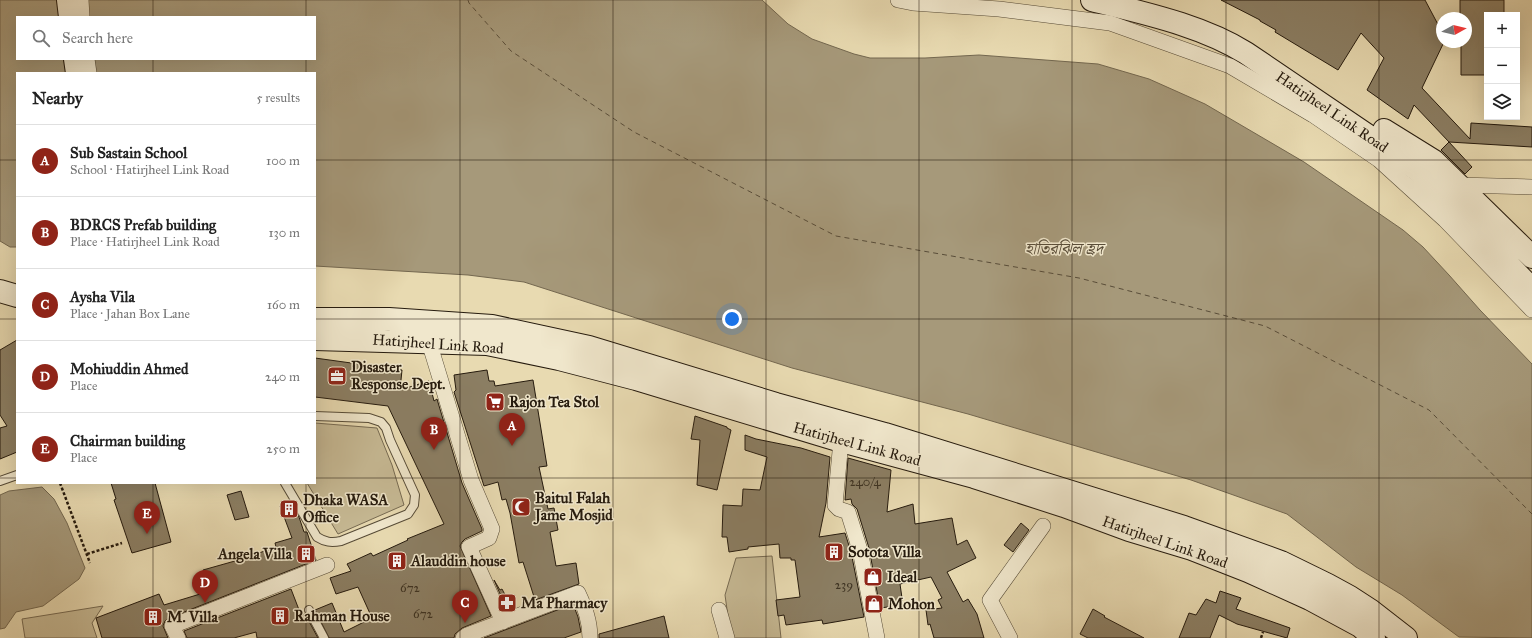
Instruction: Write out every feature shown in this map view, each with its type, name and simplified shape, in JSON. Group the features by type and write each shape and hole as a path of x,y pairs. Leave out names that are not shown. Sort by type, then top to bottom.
{"main road":[{"path":"68,0 70,16"},
{"name":"Hatirjheel Link Road","path":"1092,0 1160,17 1232,44 1246,53 1416,169 1532,289"},
{"name":"Hatirjheel Link Road","path":"1135,0 1233,33 1332,98 1421,152 1434,161 1532,257"},
{"path":"76,60 77,72"},
{"path":"0,291 16,296"},
{"path":"316,319 388,319 492,326 589,346 776,404 885,434 1003,470 1192,530 1281,562 1328,585 1370,610 1406,638"},
{"name":"Hatirjheel Link Road","path":"316,339 487,344 559,359 636,379 841,441 974,477 1064,506 1129,530 1192,549 1248,571 1310,599 1360,626 1374,638"}],"street":[{"path":"81,0 82,16"},
{"path":"898,0 913,3 999,9 1110,23 1230,66 1313,115 1379,160 1446,220 1532,310"},
{"path":"87,60 89,72"},
{"path":"1458,185 1532,187"},
{"path":"316,326 390,327 441,332 528,352 758,423 1003,496 1186,555 1248,577 1322,608 1374,638"},
{"path":"429,342 471,480 492,529 489,538 469,547 503,622"},
{"path":"841,441 835,505 839,509 848,512 860,550 877,638"},
{"path":"1010,638 990,600 1043,526"},
{"path":"178,638 172,626 327,565"},
{"path":"463,638 467,635 578,593 586,608 590,626 590,638"},
{"path":"719,610 727,638"}],"lane":[{"path":"286,484 317,537 324,542 332,543 341,541 408,514 414,506 415,495 386,428 380,422 370,418 316,416"},
{"path":"0,481 16,476"},
{"path":"309,610 324,638"}],"path":[{"path":"60,484 90,562"},
{"path":"87,554 122,543"},
{"path":"1261,638 1263,632"}],"shaded area":[{"path":"316,423 377,428 392,465 404,505 338,534 308,484 316,484"},
{"path":"772,556 781,638 731,638 725,595 736,558"},
{"path":"103,606 92,623 97,638 25,638 22,619"}],"water":[{"name":"হাতিরঝিল হ্রদ","path":"0,0 762,0 788,24 812,39 870,58 925,58 979,55 1098,64 1149,79 1205,104 1304,162 1403,230 1423,247 1480,310 1532,364 1532,638 1459,637 1402,595 1356,567 1287,514 1191,480 968,414 792,368 524,282 468,275 316,266 316,72 16,72 16,247 10,247 0,241"},
{"path":"42,487 54,499 67,523 85,568 79,579 43,606 16,612 5,628 0,629 0,495 9,491"}],"building":[{"path":"1221,0 1425,0 1436,21 1436,48 1441,48 1422,88 1470,139 1471,123 1532,127 1532,147 1449,142 1414,105 1408,119 1367,90 1384,58 1361,33 1338,70 1275,32 1276,30"},
{"path":"1460,0 1504,0 1504,12 1484,12 1484,75 1461,75 1461,48 1472,48 1472,12 1460,12"},
{"path":"1449,142 1472,167 1465,174 1441,150"},
{"path":"16,341 16,452 0,459 0,428 7,426 0,415 0,350"},
{"path":"316,358 402,370 400,390 429,381 434,401 437,399 462,483 482,529 482,531 465,539 460,546 491,616 462,628 455,634 454,638 329,638 315,610 332,603 344,632 372,618 358,587 336,594 330,578 351,571 347,564 371,553 373,556 408,540 407,539 444,524 388,406 316,397"},
{"path":"487,370 489,381 494,381 495,386 533,380 547,466 539,467 548,509 554,508 558,530 550,532 556,566 576,563 579,584 535,600 523,562 519,563 506,499 502,500 498,482 484,486 454,392 456,390 454,375"},
{"path":"695,416 727,427 731,430 717,490 697,485 700,440 691,439"},
{"path":"745,435 756,439 801,448 830,457 826,503 819,537 845,533 851,552 864,617 823,624 822,620 786,625 784,615 778,616 776,600 800,597 795,560 791,560 791,558 780,558 779,544 748,547 748,549 729,552 727,537 722,537 723,505 742,506 743,489 760,490 767,457 745,450"},
{"path":"848,458 891,470 887,512 913,504 915,524 952,518 957,545 967,540 976,558 947,572 963,602 968,599 977,614 984,638 934,638 930,624 928,625 926,610 942,608 938,600 942,598 931,577 900,584 903,605 880,608 869,548 857,509 852,504 851,499 845,500"},
{"path":"111,484 155,484 171,542 132,553 114,500 116,499"},
{"path":"241,491 249,517 235,520 227,495"},
{"path":"290,503 299,517 304,532 307,532 316,560 169,618 165,621 163,626 168,638 102,638 96,618 159,594 164,605 210,591 203,570 242,559 276,547 275,543 292,538 280,506"},
{"path":"1021,523 1029,530 1013,552 1004,545"},
{"path":"494,580 500,590 502,589 512,608 507,610"},
{"path":"291,589 301,615 305,614 318,638 257,638 256,632 234,638 187,638 184,631"},
{"path":"1220,591 1241,598 1236,609 1290,628 1287,638 1237,624 1219,615 1210,638 1179,638 1189,613 1196,615 1206,599 1216,603"},
{"path":"573,604 578,617 581,632 564,638 484,638"},
{"path":"1093,609 1105,616 1104,617 1144,638 1088,638 1080,634"},
{"path":"664,616 669,638 599,638 599,634"}],"ferry route":[{"path":"468,0 511,51 634,132 836,236 1079,278 1265,326 1429,410 1532,514"}],"place":[{"name":"Disaster Response Dept.","path":"337,376"},
{"name":"Rajon Tea Stol","path":"495,402"},
{"name":"Sub Sastain School","path":"512,446"},
{"name":"BDRCS Prefab building","path":"434,450"},
{"name":"Baitul Falah Jame Mosjid","path":"521,507"},
{"name":"Dhaka WASA Office","path":"289,509"},
{"name":"Chairman building","path":"147,534"},
{"name":"Sotota Villa","path":"834,552"},
{"name":"Angela Villa","path":"306,554"},
{"name":"Alauddin house","path":"397,561"},
{"name":"Ideal","path":"873,577"},
{"name":"Mohiuddin Ahmed","path":"205,603"},
{"name":"Ma Pharmacy","path":"507,603"},
{"name":"Mohon","path":"874,604"},
{"name":"Rahman House","path":"280,616"},
{"name":"M. Villa","path":"153,617"},
{"name":"Aysha Vila","path":"465,623"}]}
